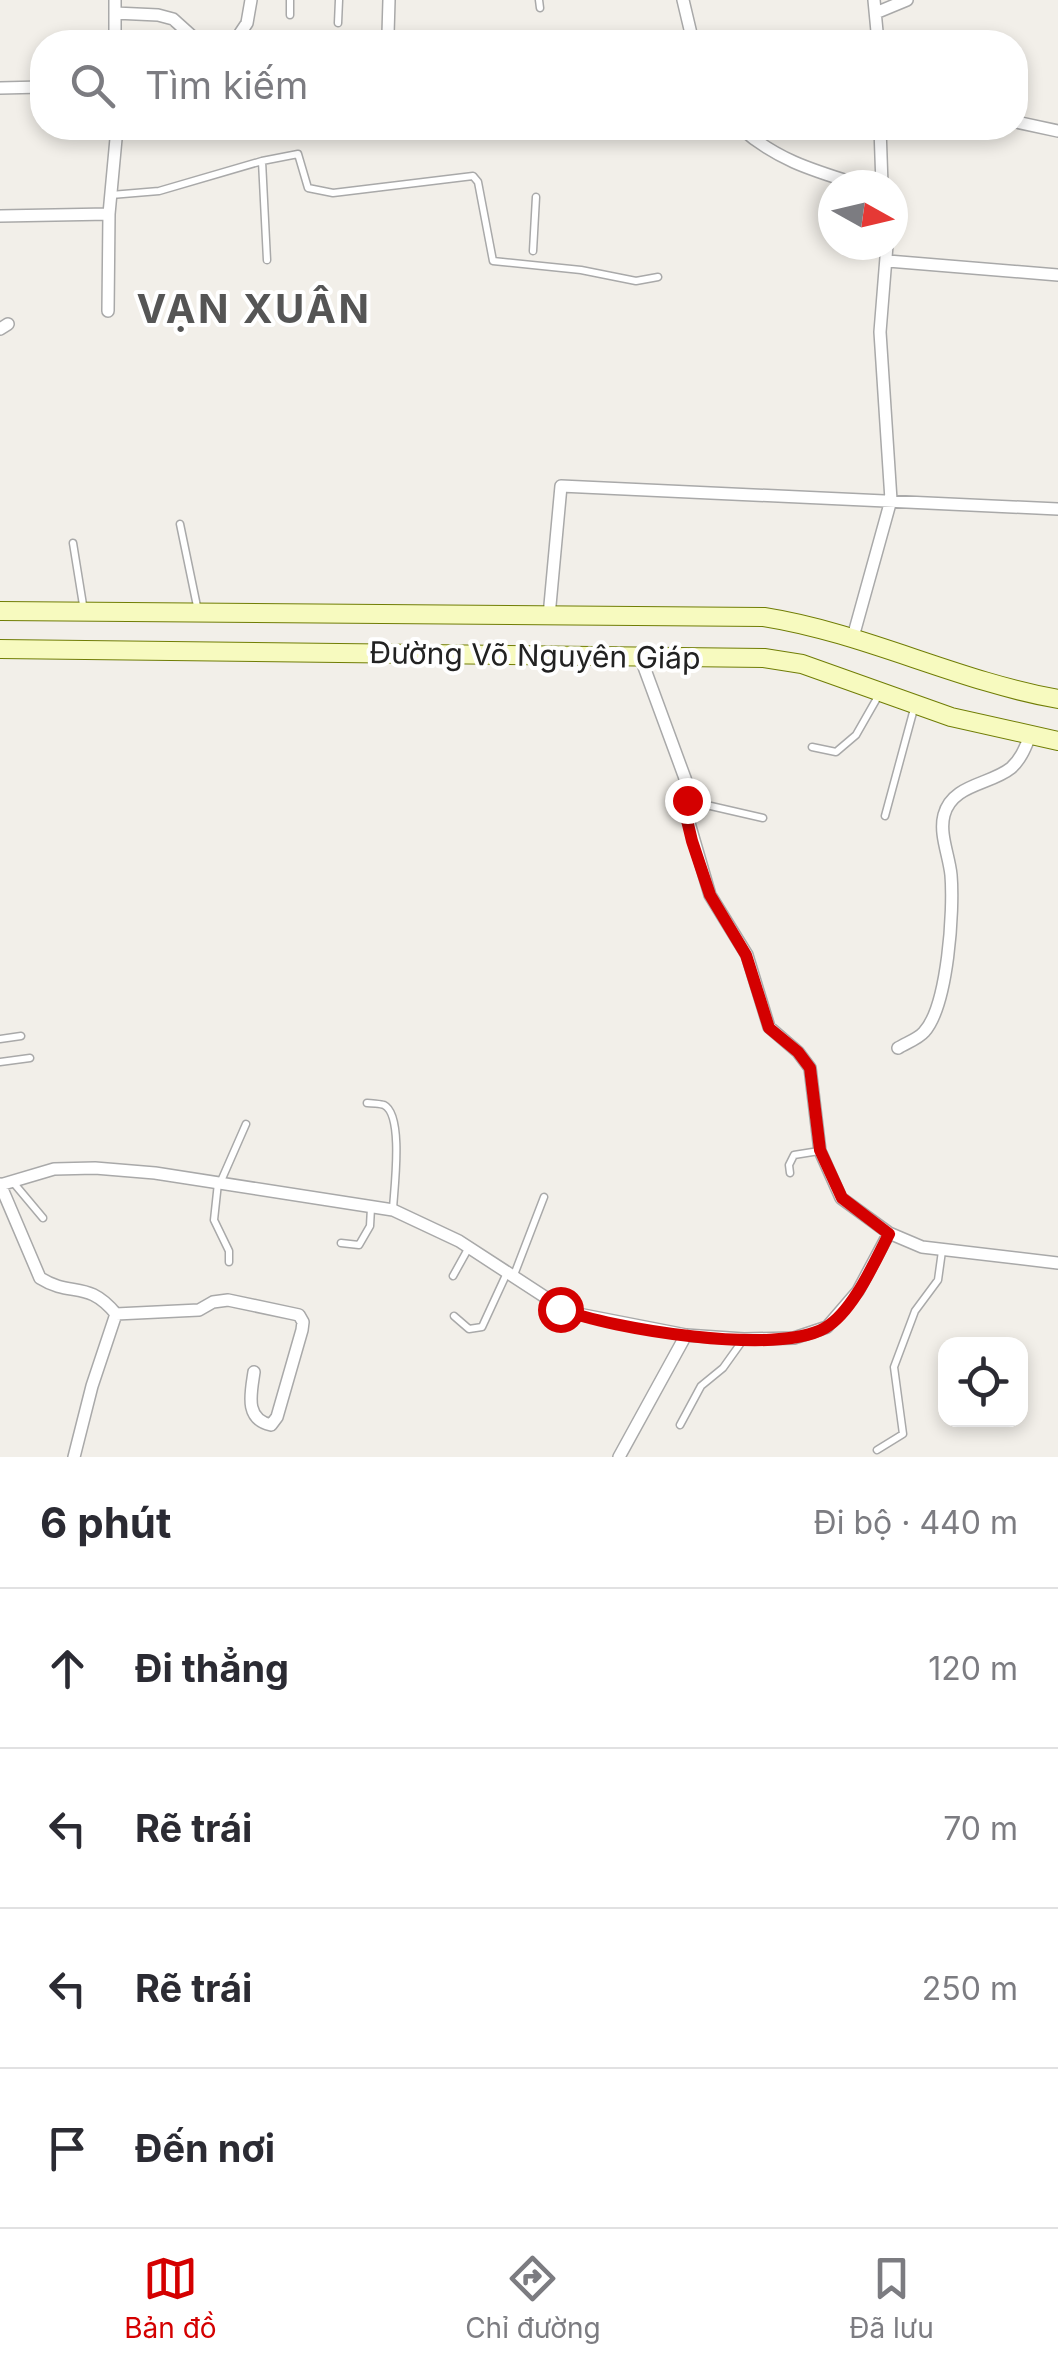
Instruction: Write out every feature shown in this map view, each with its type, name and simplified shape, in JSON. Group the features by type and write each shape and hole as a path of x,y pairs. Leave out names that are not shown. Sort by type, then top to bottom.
{"main road":[{"name":"Đường Võ Nguyên Giáp","path":"0,611 764,617 808,624 961,676 1058,700"},
{"name":"Đường Võ Nguyên Giáp","path":"0,648 764,658 802,664 916,704 1058,741"}],"street":[{"path":"243,30 250,0"},
{"path":"388,30 389,0"},
{"path":"682,0 690,30"},
{"path":"876,6 907,0"},
{"path":"115,7 173,19 185,30"},
{"path":"0,88 30,87"},
{"path":"1028,125 1058,131"},
{"path":"108,310 109,214 115,140"},
{"path":"753,140 794,164 818,172"},
{"path":"880,140 881,170"},
{"path":"0,216 109,214"},
{"path":"853,637 891,500 880,332 888,261 1058,275"},
{"path":"549,616 561,486 1058,509"},
{"path":"640,656 686,781 686,816 710,895 746,955 769,1028 798,1052 810,1068 820,1150 842,1198 889,1234 922,1247 1058,1263"},
{"path":"898,1048 924,1033 940,997 952,900 943,824 945,810 965,789 1013,766 1030,736"},
{"path":"254,1372 251,1407 259,1420 271,1425 281,1406 302,1330 303,1322 298,1315 228,1300 198,1310 116,1314 97,1294 52,1285 40,1278 4,1183 72,1167 155,1173 392,1210 469,1248 568,1312 686,1336 794,1338 827,1327 858,1291 889,1234"},
{"path":"74,1456 116,1314"},
{"path":"619,1457 686,1336"}],"lane":[{"path":"290,0 290,16"},
{"path":"338,23 339,0"},
{"path":"112,195 159,192 262,160 298,154 308,188 333,193 474,176 491,258 500,264 581,270 636,281 658,278"},
{"path":"262,160 267,260"},
{"path":"533,251 536,196"},
{"path":"180,524 198,613"},
{"path":"73,543 84,612"},
{"path":"812,747 836,752 848,745 880,692"},
{"path":"885,816 916,704"},
{"path":"687,800 763,818"},
{"path":"0,1039 21,1036"},
{"path":"0,1062 30,1058"},
{"path":"368,1103 383,1104 393,1121 397,1150 392,1210"},
{"path":"229,1262 229,1251 214,1220 219,1182 246,1124"},
{"path":"790,1173 794,1155 820,1150"},
{"path":"4,1183 44,1218"},
{"path":"454,1316 469,1329 482,1327 510,1277 544,1197"},
{"path":"341,1242 354,1246 366,1237 372,1207"},
{"path":"453,1276 469,1248"},
{"path":"877,1450 903,1434 894,1367 915,1311 938,1280 942,1250"},
{"path":"680,1425 701,1386 723,1368 744,1339"}],"district":[{"name":"VẠN XUÂN","path":"254,308"}],"route":[{"path":"560,1309 686,1336 794,1338 827,1327 840,1315 889,1234 842,1198 820,1150 810,1068 798,1052 769,1028 754,971 710,895 692,841 687,800"}]}
